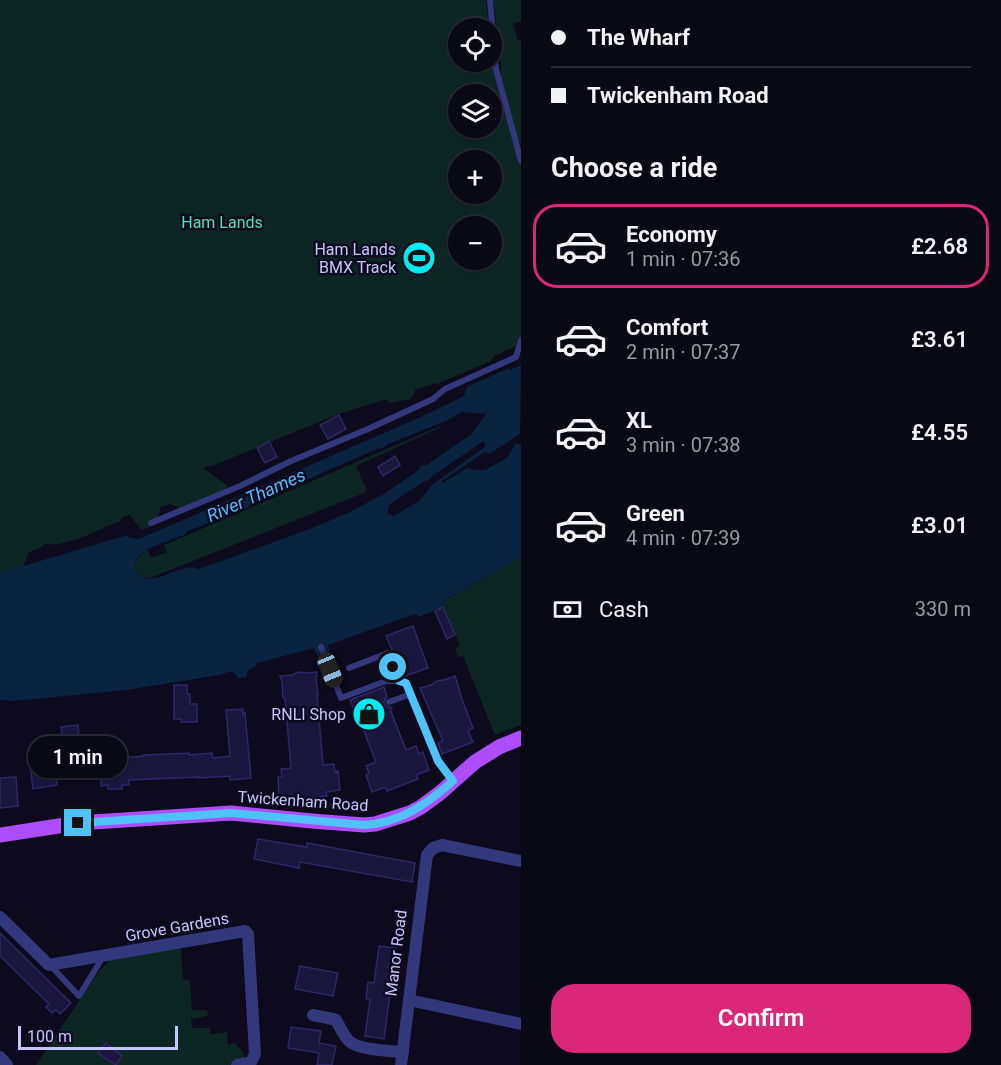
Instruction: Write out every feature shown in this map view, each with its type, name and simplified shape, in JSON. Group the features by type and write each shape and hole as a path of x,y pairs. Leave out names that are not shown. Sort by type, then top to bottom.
{"main road":[{"path":"453,781 489,753 521,738"},
{"name":"Twickenham Road","path":"0,835 78,823 231,813 322,822 375,824 410,813 421,807 453,781"}],"street":[{"name":"Manor Road","path":"402,1059 427,855 433,848 442,845 521,861"},
{"path":"0,917 49,965"},
{"name":"Grove Gardens","path":"49,965 245,931 248,934 255,1054 251,1062 237,1065"},
{"path":"409,1000 521,1024"},
{"path":"313,1015 336,1020 349,1041 356,1046 402,1059"},
{"path":"0,1057 8,1065"}],"lane":[{"path":"490,0 496,69 521,161"},
{"path":"151,523 240,486 291,461 433,399 445,389 516,357 521,340"},
{"path":"321,647 341,698 387,681 406,683 438,761 453,781"},
{"path":"348,668 388,653 399,681"},
{"path":"389,702 411,694"},
{"path":"49,965 79,996 103,957"}],"green space":[{"name":"Ham Lands","path":"0,0 486,0 488,18 448,18 448,72 499,72 501,78 502,18 496,18 493,0 521,0 521,21 513,24 518,41 521,40 521,147 518,140 512,140 516,154 521,159 521,344 494,356 491,361 437,384 416,389 411,399 390,403 386,399 336,415 203,468 228,486 215,500 198,500 182,509 170,504 161,507 155,525 141,530 130,515 83,537 64,543 45,544 29,552 23,567 0,573"},
{"path":"440,426 356,466 367,490 364,493 150,578 140,575 134,568 138,557 147,550 152,558 167,552 164,545"},
{"path":"521,557 521,725 495,735 463,656 458,657 455,649 460,645 442,602"},
{"path":"134,942 138,947 174,945 181,949 183,979 190,981 192,1010 207,1010 208,1016 191,1019 192,1028 210,1028 210,1034 227,1032 228,1045 235,1043 245,1056 240,1065 36,1065 100,970 123,947"}],"water":[{"name":"River Thames","path":"521,365 520,434 489,454 486,451 442,481 443,483 467,468 485,470 507,458 516,443 521,445 521,557 443,601 443,607 419,617 417,614 412,615 328,645 330,652 318,658 314,648 257,663 248,670 246,677 238,678 232,671 126,690 13,701 0,700 0,573 124,536 139,539 421,417 464,396 467,387 509,368 510,370","holes":["462,412 486,414 472,434 425,466 423,465 382,495 348,513 199,569 185,568 151,579 145,578 134,568 140,554 152,547 254,505","482,442 485,443 485,447 432,485 419,501 394,516 388,514 390,504"]}],"building":[{"path":"339,415 346,429 328,439 320,425"},
{"path":"269,441 277,457 265,463 257,448"},
{"path":"395,456 400,465 383,476 378,467"},
{"path":"443,607 455,635 447,639 435,611"},
{"path":"413,626 428,668 405,676 386,636"},
{"path":"298,672 317,672 323,765 334,764 335,772 338,771 340,790 326,792 327,796 294,799 293,795 279,796 278,777 282,777 281,769 291,768 285,698 283,698 280,676"},
{"path":"455,676 473,728 468,731 473,742 442,754 438,743 442,739 420,688"},
{"path":"174,685 187,685 190,704 197,704 197,722 181,722 181,719 174,719"},
{"path":"384,687 387,697 384,703 392,708 390,709 406,750 416,746 419,754 423,752 429,770 416,775 418,779 387,791 385,787 372,792 366,775 369,773 366,766 376,762 350,700"},
{"path":"243,709 251,778 230,780 230,776 129,780 129,785 122,785 122,789 108,789 108,785 101,786 100,758 108,758 108,750 124,749 124,758 189,753 189,755 212,753 213,758 230,756 226,710"},
{"path":"78,725 80,744 59,748 58,737 62,736 61,727"},
{"path":"53,760 57,785 33,789 30,764"},
{"path":"16,777 18,806 0,808 0,778"},
{"path":"258,839 307,847 307,843 415,863 412,882 300,862 299,868 254,859"},
{"path":"0,933 71,1003 60,1014 56,1010 52,1013 46,1007 49,1004 0,956"},
{"path":"379,946 396,948 384,1039 365,1036 370,1000 366,999 368,982 374,983"},
{"path":"300,966 338,973 333,996 295,989"},
{"path":"291,1027 321,1031 319,1043 336,1046 332,1065 317,1065 319,1053 288,1048"},
{"path":"106,1043 122,1056 116,1065 98,1053"}],"place":[{"name":"Ham Lands BMX Track","path":"419,258"},
{"name":"RNLI Shop","path":"369,714"}],"route":[{"path":"78,823 231,813 364,825 375,824 410,813 426,804 453,781 438,761 406,683 399,681 393,667"}]}
